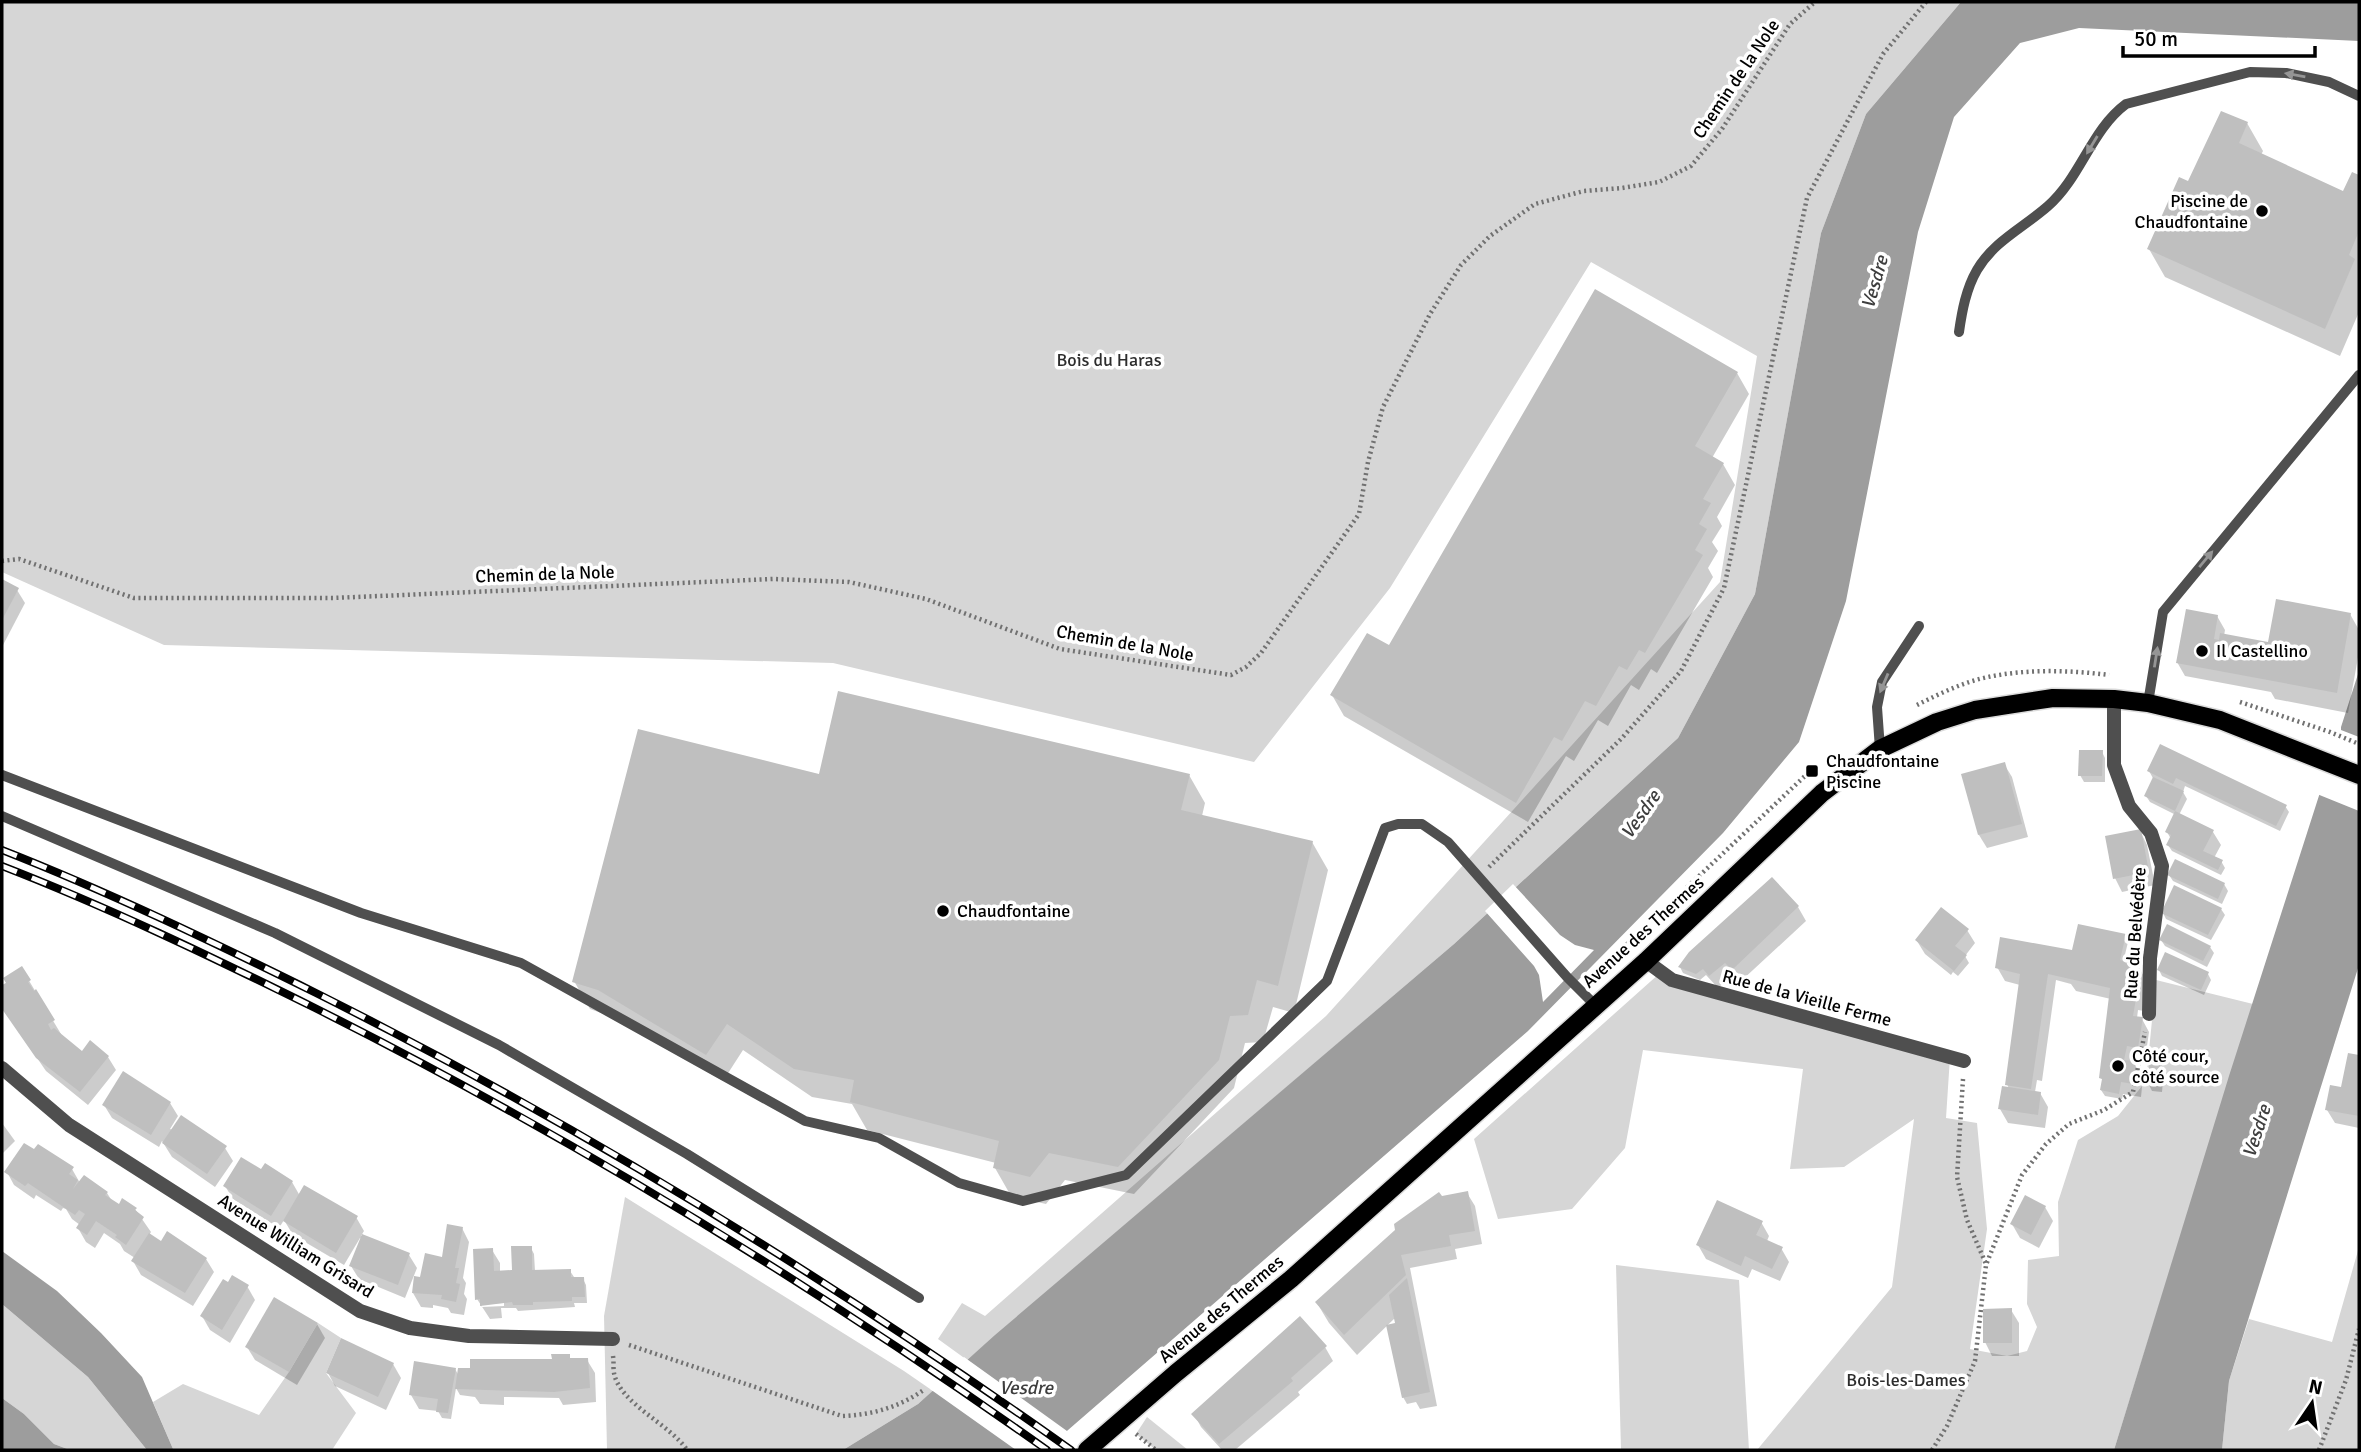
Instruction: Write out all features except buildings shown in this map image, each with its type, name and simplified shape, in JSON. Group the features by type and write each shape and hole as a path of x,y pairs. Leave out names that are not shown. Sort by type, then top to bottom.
{"main road":[{"name":"Avenue des Thermes","path":"1087,1450 1175,1373 1291,1279 1646,961 1822,793 1880,749 1937,722 1975,710 2053,698 2114,699 2148,703 2220,720 2359,775"}],"street":[{"name":"Rue du Belvédère","path":"2114,699 2113,765 2129,806 2151,833 2162,866 2150,958 2149,1014"},
{"name":"Rue de la Vieille Ferme","path":"1646,961 1672,980 1964,1061"},
{"name":"Avenue William Grisard","path":"2,1068 69,1125 360,1311 410,1328 470,1336 613,1339"}],"lane":[{"path":"1959,332 1964,301 1976,271 1995,245 2050,205 2078,170 2111,115 2126,104 2250,72 2286,73 2329,82 2359,96"},
{"path":"2148,703 2163,612 2359,375"},
{"path":"1880,749 1877,707 1882,682 1919,626"},
{"path":"2,775 361,913 521,963 805,1121 879,1138 959,1183 1023,1201 1126,1175 1327,981 1385,828 1398,824 1422,824 1448,842 1595,1005"},
{"path":"2,816 275,933 499,1045 687,1154 919,1298"}],"path":[{"name":"Chemin de la Nole","path":"2,561 19,559 134,598 333,598 773,579 849,582 926,598 1060,649 1231,675 1246,667 1261,653 1359,514 1368,462 1383,407 1430,314 1461,265 1490,236 1535,204 1584,191 1658,182 1692,166 1722,129 1790,24 1815,2"},
{"path":"1481,878 1622,738 1681,671 1724,588 1807,198 1884,54 1926,2"},
{"path":"2330,732 2359,744"},
{"path":"1579,989 1800,780"},
{"path":"1932,1450 1947,1426 1975,1362 1986,1265 2022,1175 2046,1144 2069,1125 2104,1110 2133,1092 2149,1014"},
{"path":"1964,1061 1957,1177 1967,1220 1986,1265"},
{"path":"2319,1450 2346,1380 2359,1329"},
{"path":"687,1450 662,1425 631,1401 614,1376 613,1339 842,1416 862,1416 907,1402 925,1389"}],"green space":[{"name":"Bois du Haras","path":"2,2 1961,2 1866,114 1821,233 1755,594 1678,738 1454,944 967,1360 938,1339 962,1303 985,1316 1326,1016 1720,582 1757,356 1591,262 1390,588 1254,762 833,663 164,645 2,572"},
{"name":"Bois-les-Dames","path":"1660,973 1950,1057 1946,1118 1977,1123 1987,1229 1970,1349 2007,1356 2027,1351 2037,1327 2027,1304 2028,1260 2059,1256 2058,1202 2078,1140 2118,1116 2146,1081 2156,980 2253,1004 2114,1450 1757,1450 1892,1287 1914,1119 1844,1167 1790,1169 1803,1069 1643,1050 1625,1148 1572,1209 1498,1219 1474,1139"},
{"path":"625,1197 933,1391 918,1404 843,1450 607,1450 604,1316"},
{"path":"2359,1247 2359,1450 2222,1450 2229,1381 2249,1319 2332,1342"},
{"path":"1616,1265 1739,1280 1749,1450 1621,1450"},
{"path":"2,1304 88,1377 147,1450 70,1450 54,1444 24,1414 2,1398"},
{"path":"318,1323 341,1338 326,1373 356,1413 332,1450 173,1449 153,1402 183,1384 259,1415"},
{"path":"1147,1417 1188,1450 1156,1450 1136,1434"}],"water":[{"name":"Vesdre","path":"1961,2 2359,2 2359,41 2079,28 2020,43 1954,117 1918,232 1846,601 1799,742 1723,833 1528,1031 1045,1450 843,1450 918,1404 995,1335 1454,944 1678,738 1755,594 1821,233 1866,114"},
{"name":"Vesdre","path":"2359,671 2359,965 2229,1381 2222,1450 2114,1450 2229,1076"},
{"path":"2,1251 57,1291 142,1377 173,1449 176,1450 147,1450 88,1377 2,1304"},
{"path":"2,1398 24,1414 54,1444 70,1450 2,1450"}],"pier":[{"path":"2341,718 2341,730 2359,737 2359,811 2317,794"},
{"path":"1513,884 1560,935 1575,945 1594,950 1543,1002 1539,975 1534,966 1485,911"},
{"path":"964,1357 1070,1433 1050,1450 1016,1450 930,1389"}],"railway":[{"path":"2,850 121,900 239,955 512,1096 702,1207 796,1266 889,1325 1071,1450"},
{"path":"2,866 238,970 504,1108 780,1271 1047,1450"}],"place":[{"name":"Piscine de Chaudfontaine","path":"2262,211"},
{"name":"Il Castellino","path":"2202,651"},
{"name":"Chaudfontaine Piscine","path":"1812,771"},
{"name":"Chaudfontaine","path":"943,911"},
{"name":"Côté cour, côté source","path":"2118,1066"}]}
